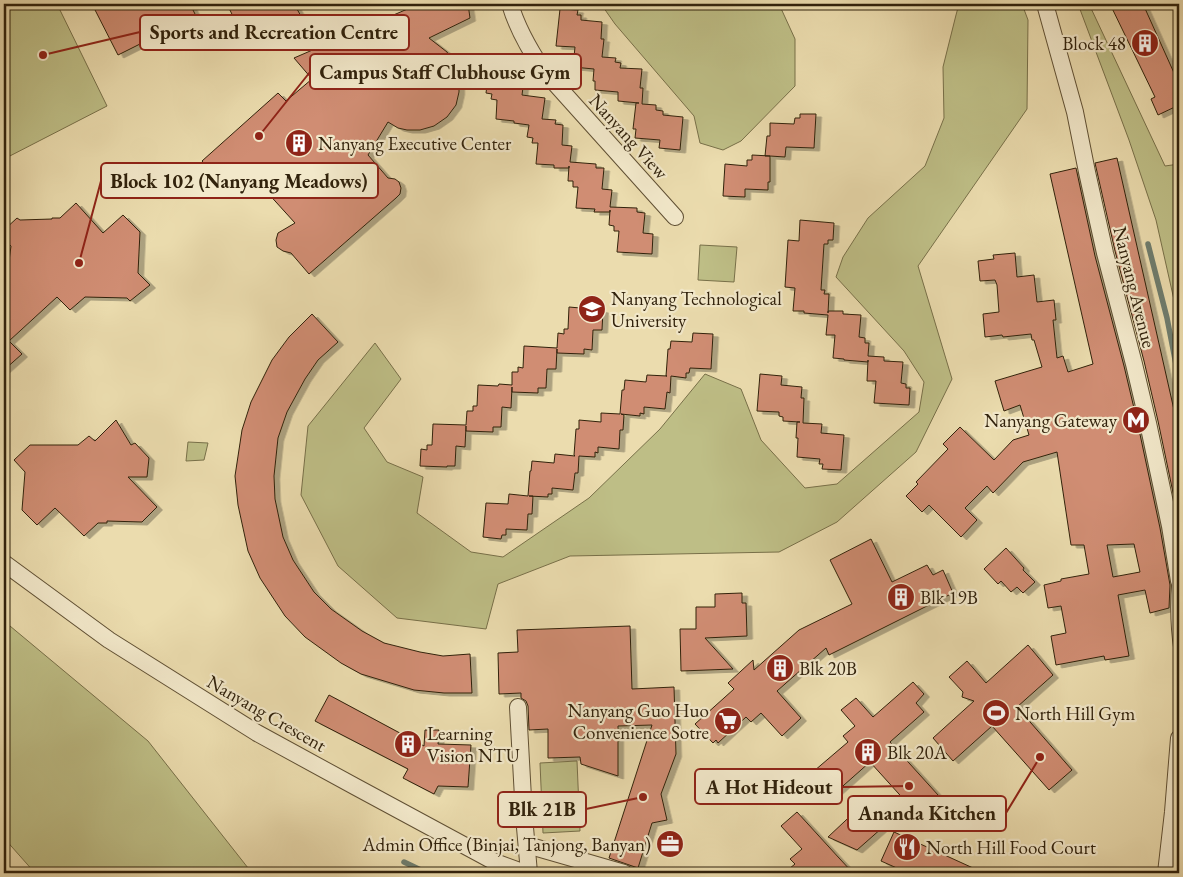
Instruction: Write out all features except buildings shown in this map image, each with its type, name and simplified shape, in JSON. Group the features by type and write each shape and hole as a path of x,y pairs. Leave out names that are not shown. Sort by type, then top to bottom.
{"street":[{"name":"Nanyang View","path":"510,4 514,19 527,46 543,70 675,217"},
{"name":"Nanyang Avenue","path":"1045,4 1075,112 1086,172 1105,253 1148,423 1179,575"},
{"name":"Nanyang Crescent","path":"4,564 109,640 257,733 495,862 525,873"},
{"path":"518,707 529,873"},
{"path":"1166,873 1179,738"},
{"path":"527,845 624,873"}],"lane":[{"path":"1179,575 1176,595 1176,630 1179,650"}],"green space":[{"path":"4,4 57,4 107,106 4,159"},
{"path":"601,4 779,4 795,39 795,86 741,141 723,150 700,143 694,116 615,24"},
{"path":"959,4 1022,4 1028,20 1027,109 918,266 952,379 916,452 837,522 779,552 570,556 498,584 486,629 397,618 338,566 301,495 308,426 375,343 401,379 364,428 387,462 423,477 417,513 471,552 503,557 589,498 660,429 705,374 741,389 761,440 805,488 837,484 919,412 924,382 904,351 836,277 843,257 868,218 925,166 944,118 943,67"},
{"path":"1078,4 1089,4 1165,166 1179,164 1179,322 1156,220 1129,140"},
{"path":"700,245 737,247 734,282 698,280"},
{"path":"188,442 208,443 204,460 186,461"},
{"path":"4,621 148,741 252,873 35,873 4,838"},
{"path":"577,761 580,831 543,833 540,763"}],"waterway":[{"path":"1148,244 1167,318 1179,380"},
{"path":"404,862 427,873"}],"place":[{"name":"Block 48","path":"1145,43"},
{"name":"Sports and Recreation Centre","path":"43,55"},
{"name":"Campus Staff Clubhouse Gym","path":"259,136"},
{"name":"Nanyang Executive Center","path":"299,143"},
{"name":"Block 102 (Nanyang Meadows)","path":"79,263"},
{"name":"Nanyang Technological University","path":"592,309"},
{"name":"Nanyang Gateway","path":"1136,420"},
{"name":"Blk 19B","path":"901,597"},
{"name":"Blk 20B","path":"780,668"},
{"name":"North Hill Gym","path":"996,713"},
{"name":"Nanyang Guo Huo Convenience Sotre","path":"728,721"},
{"name":"Learning Vision NTU","path":"408,744"},
{"name":"Blk 20A","path":"868,752"},
{"name":"Ananda Kitchen","path":"1040,757"},
{"name":"A Hot Hideout","path":"909,786"},
{"name":"Blk 21B","path":"643,797"},
{"name":"Admin Office (Binjai, Tanjong, Banyan)","path":"670,844"},
{"name":"North Hill Food Court","path":"907,847"}]}
